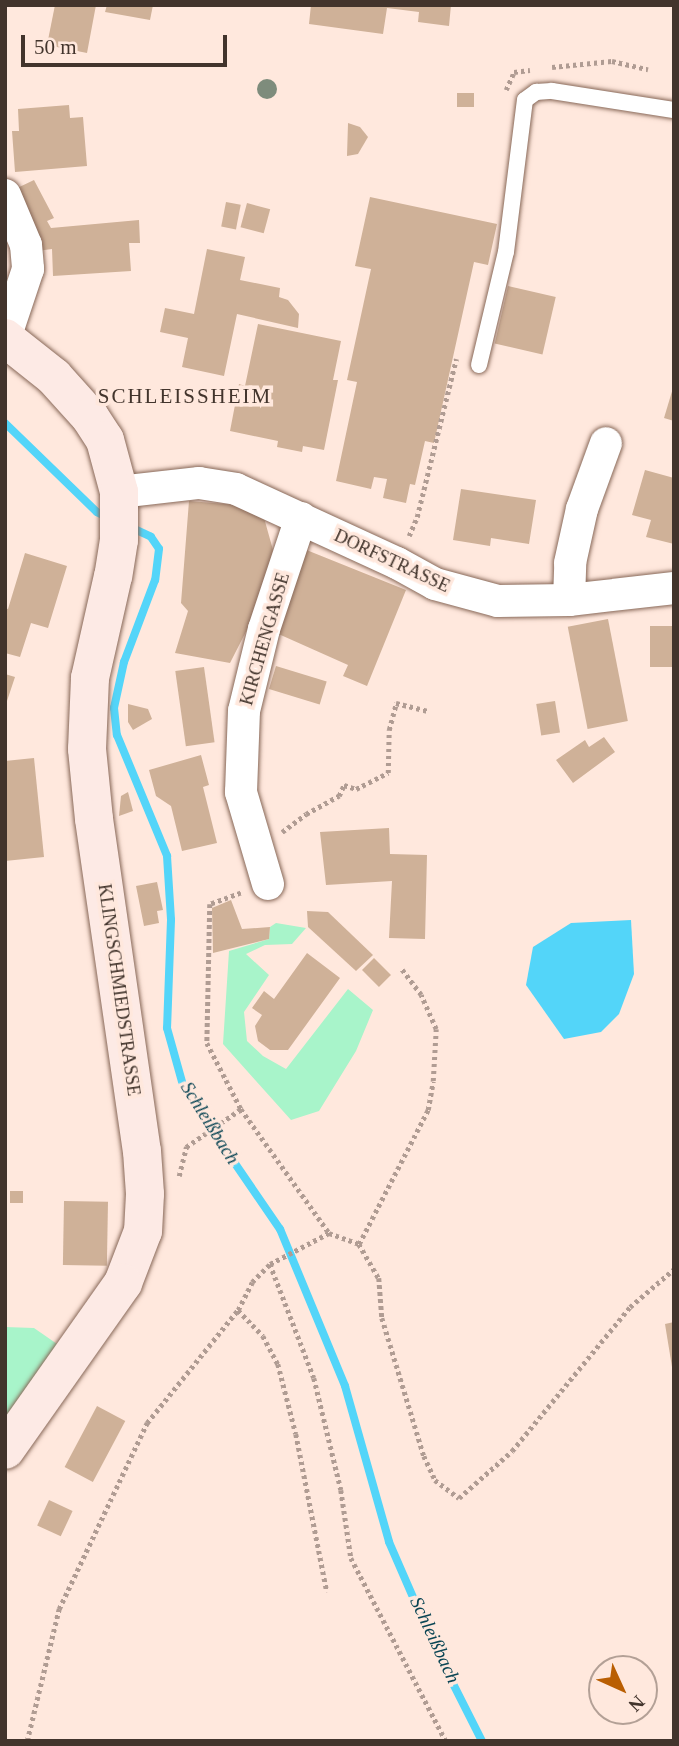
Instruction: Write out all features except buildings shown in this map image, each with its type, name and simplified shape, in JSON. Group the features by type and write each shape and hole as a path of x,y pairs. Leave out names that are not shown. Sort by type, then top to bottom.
{"main road":[{"name":"KLINGSCHMIEDSTRASSE","path":"5,338 54,377 90,417 105,440 119,492 118,540 90,678 87,749 94,819 142,1152 143,1231 127,1275 106,1312 5,1450"}],"street":[{"path":"5,195 26,245 28,269 5,338"},
{"path":"569,600 570,563 582,509 606,443"},
{"name":"DORFSTRASSE","path":"119,492 199,483 236,489 397,563 435,584 473,597 498,601 569,600 674,588"},
{"name":"KIRCHENGASSE","path":"268,884 241,792 244,711 264,629 302,518"}],"lane":[{"path":"479,365 506,252 526,100 536,92 552,91 674,110"}],"path":[{"path":"397,563 417,517 457,357"},
{"path":"259,853 290,825 338,796 344,785 356,789 388,773 389,730 396,703 429,711"},
{"path":"268,884 209,904 207,1043 241,1109 329,1233 359,1244 379,1278 382,1318 424,1456 435,1480 459,1498 512,1451 630,1307 674,1269"},
{"path":"359,1244 428,1110 433,1082 436,1029 421,995 401,968"},
{"path":"186,1147 241,1109"},
{"path":"27,1741 59,1609 147,1423 238,1310 252,1282 270,1264 329,1233"},
{"path":"270,1264 314,1378 341,1490 351,1558 446,1741"},
{"path":"238,1310 263,1336 278,1364 296,1434 327,1592"}],"green space":[{"path":"276,923 306,928 292,944 265,945 246,954 269,975 244,1012 247,1041 263,1056 286,1069 348,989 373,1010 356,1051 319,1111 291,1120 223,1044 229,951 269,939 270,927"},
{"path":"5,1327 34,1328 60,1346 5,1425"}],"water":[{"path":"631,920 634,974 619,1014 601,1032 564,1039 526,985 533,947 571,923"}],"waterway":[{"name":"Schleißbach","path":"5,423 97,512 108,518"},
{"name":"Schleißbach","path":"130,527 151,537 159,549 155,580 124,662 114,708 117,735 167,856 171,920 167,1028 184,1089 280,1229 345,1386 389,1542 436,1650 482,1741"}],"district":[{"name":"SCHLEISSHEIM","path":"185,396"}]}
